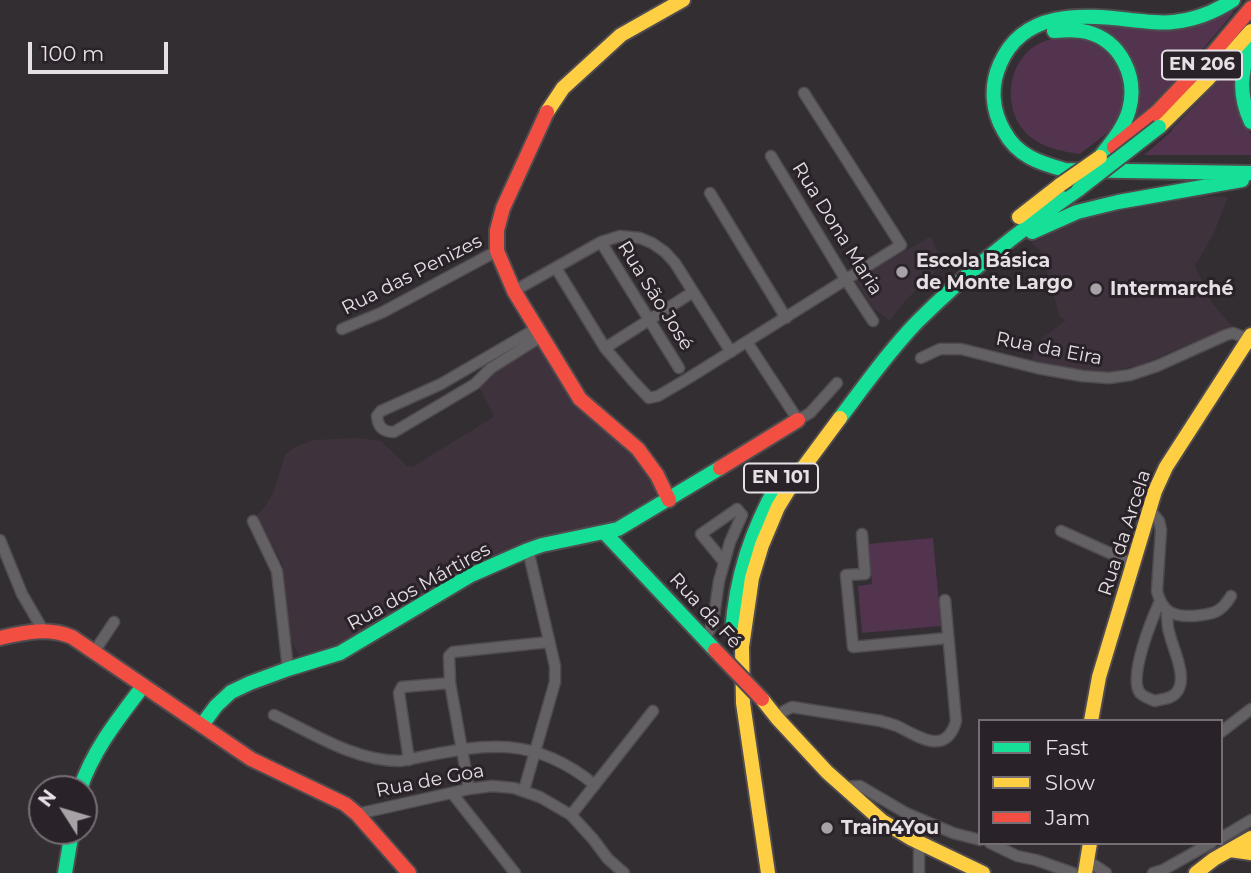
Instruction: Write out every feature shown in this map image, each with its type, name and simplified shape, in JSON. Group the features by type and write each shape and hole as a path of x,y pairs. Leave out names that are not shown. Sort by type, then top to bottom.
{"main road":[{"path":"669,500 657,475 638,449 580,399 514,292 497,251 497,230 503,208 549,108 563,88 621,35 683,0"},
{"path":"1233,0 1219,9 1193,19 1168,23 1077,16 1037,24 1022,34 1000,61 994,81 993,102 1008,140 1023,155 1040,164 1065,170 1251,173"},
{"name":"EN 206","path":"1124,134 1157,112 1251,8"},
{"path":"1124,134 1133,92 1129,72 1121,56 1109,42 1093,32 1074,28 1061,29 1043,33 1018,52 1004,83 1003,100 1016,131 1030,145 1045,153 1068,159 1251,162"},
{"name":"EN 206","path":"1159,127 1206,82 1251,31"},
{"path":"1251,47 1243,65 1241,82 1245,113 1251,122"},
{"name":"EN 101","path":"768,873 743,702 741,669 752,578 778,507 797,476 873,374 916,323 988,256 1159,127"},
{"name":"EN 101","path":"758,873 736,720 731,661 737,585 746,550 761,513 780,480 811,437 945,279 981,246 1100,157 1124,134"},
{"path":"988,256 996,257 1032,232 1077,212 1118,202 1251,179"},
{"name":"Rua da Arcela","path":"1091,719 1099,677 1155,491 1167,467 1250,337"},
{"name":"Rua dos Mártires","path":"202,724 232,692 288,669 340,653 471,575 542,545 618,529 797,420"},
{"name":"Rua da Fé","path":"604,532 843,787 882,821 983,873"},
{"path":"0,638 43,630 65,634 251,759 345,804 409,873"},
{"path":"84,775 97,749 143,685"},
{"path":"1196,873 1226,844 1251,838"},
{"path":"1226,844 1251,853"},
{"path":"65,873 70,845"},
{"path":"1086,868 1090,845"}],"street":[{"path":"555,268 605,348 649,398 658,396 731,352 901,245 804,93"},
{"name":"Rua Dona Maria","path":"771,156 873,321"},
{"path":"710,193 786,318"},
{"path":"514,292 601,242 620,236 640,238 652,243 675,263 731,352"},
{"name":"Rua São José","path":"601,242 679,368"},
{"name":"Rua das Penizes","path":"342,329 383,312 497,251"},
{"path":"605,348 693,292"},
{"path":"539,332 491,368 475,384 394,432 387,432 378,423 377,416 382,411 441,384 539,332"},
{"name":"Rua da Eira","path":"920,358 940,348 961,349 1037,368 1109,378 1157,366 1226,335 1233,333 1250,337"},
{"path":"747,342 797,420"},
{"name":"Rua dos Mártires","path":"797,420 810,413 837,383"},
{"path":"710,644 719,581 730,542 742,515 737,509 701,534 724,562"},
{"path":"1149,509 1159,521 1161,530 1157,586 1160,601 1167,610 1176,615 1212,614 1218,612 1231,596"},
{"path":"253,521 277,571 288,669"},
{"path":"1060,531 1134,564"},
{"path":"862,534 864,574 846,575 852,647 948,638"},
{"path":"0,540 22,594 43,630"},
{"path":"524,790 555,682 555,666 528,550"},
{"path":"777,718 792,708 894,724 928,742 946,738 956,721 945,600"},
{"path":"1160,601 1149,627 1136,677 1142,695 1155,701 1178,692 1180,684 1167,610"},
{"path":"94,652 114,622"},
{"path":"469,789 450,683 449,656 453,652 548,642"},
{"path":"408,760 399,693 402,687 450,683"},
{"path":"1223,730 1251,709"},
{"path":"571,815 653,712"},
{"path":"274,715 360,756 391,761 408,760 462,749 513,746 551,756 572,767 595,785"},
{"name":"Rua de Goa","path":"357,814 469,789 492,786 524,790 571,815 608,859 624,873"},
{"path":"843,787 860,786 906,813 953,833 978,839"},
{"path":"452,793 515,873"},
{"path":"1226,844 1251,820"},
{"path":"919,842 919,873"},
{"path":"994,845 1017,856 1073,873"},
{"path":"1153,873 1207,845"},
{"name":"Rua de Goa","path":"608,859 612,873"},
{"path":"1086,868 1094,865 1106,873"}],"shaded area":[{"path":"1231,7 1233,13 1208,43 1126,128 1127,54 1046,25 1121,25"},
{"path":"1073,36 1099,47 1112,57 1121,73 1124,91 1121,109 1113,125 1080,154 1050,148 1031,137 1018,123 1011,101 1013,77 1023,56 1041,42"},
{"path":"1239,57 1245,125 1251,135 1251,155 1144,155 1172,131"},
{"path":"1207,192 1207,196 1228,197 1214,233 1195,266 1212,303 1232,326 1140,365 1103,373 1031,362 1041,339 1066,320 1060,317 1040,250 1031,243 1075,221"},
{"name":"Escola Básica de Monte Largo","path":"931,236 943,264 905,301 890,321 873,308 855,280"},
{"path":"539,346 629,444 656,484 655,503 624,521 554,536 336,651 302,660 290,639 283,565 257,515 274,491 285,454 314,440 357,438 381,441 407,466 412,467 492,418 494,416 478,385 495,371"},
{"path":"933,538 941,626 862,633 858,586 872,584 868,544"}],"traffic: fast":[{"path":"1233,0 1204,15 1168,23 1074,17 1039,25 1010,46 997,72 994,98 1000,123 1015,147 1038,161 1065,170 1251,173"},
{"path":"1054,31 1079,30 1099,37 1118,52 1129,73 1131,98 1127,117 1100,157"},
{"path":"1251,47 1244,66 1242,85 1244,103 1251,122"},
{"path":"1079,189 1159,127"},
{"path":"1032,232 1077,212 1242,180"},
{"path":"840,418 877,368 936,303 995,252 1079,189"},
{"path":"202,725 231,692 288,669 340,653 471,575 528,550 618,529 720,468"},
{"path":"732,632 737,592 746,555 778,483"},
{"path":"604,532 715,650"},
{"path":"85,775 99,748 143,686"},
{"path":"65,873 70,845"}],"traffic: slow":[{"path":"547,112 563,88 621,35 683,0"},
{"path":"1159,127 1207,80 1251,31"},
{"path":"1060,185 1100,157"},
{"path":"1019,217 1060,185"},
{"path":"1091,719 1099,677 1155,491 1166,467 1251,335"},
{"path":"768,873 743,703 742,647 752,578 778,507 797,476 840,418"},
{"path":"762,699 827,772 882,821 912,839 983,873"},
{"path":"1196,873 1214,859 1251,838"},
{"path":"1085,873 1090,845"},
{"path":"1230,850 1251,853"}],"traffic: jam":[{"path":"1114,147 1157,112 1251,8"},
{"path":"547,112 503,208 497,230 497,251 514,291 580,399 638,449 657,475 669,500"},
{"path":"720,468 798,420"},
{"path":"0,638 45,631 72,637 251,759 345,804 409,873"},
{"path":"715,650 762,699"}],"place":[{"name":"Escola Básica de Monte Largo","path":"902,272"},
{"name":"Intermarché","path":"1096,289"},
{"name":"Train4You","path":"827,828"}]}
